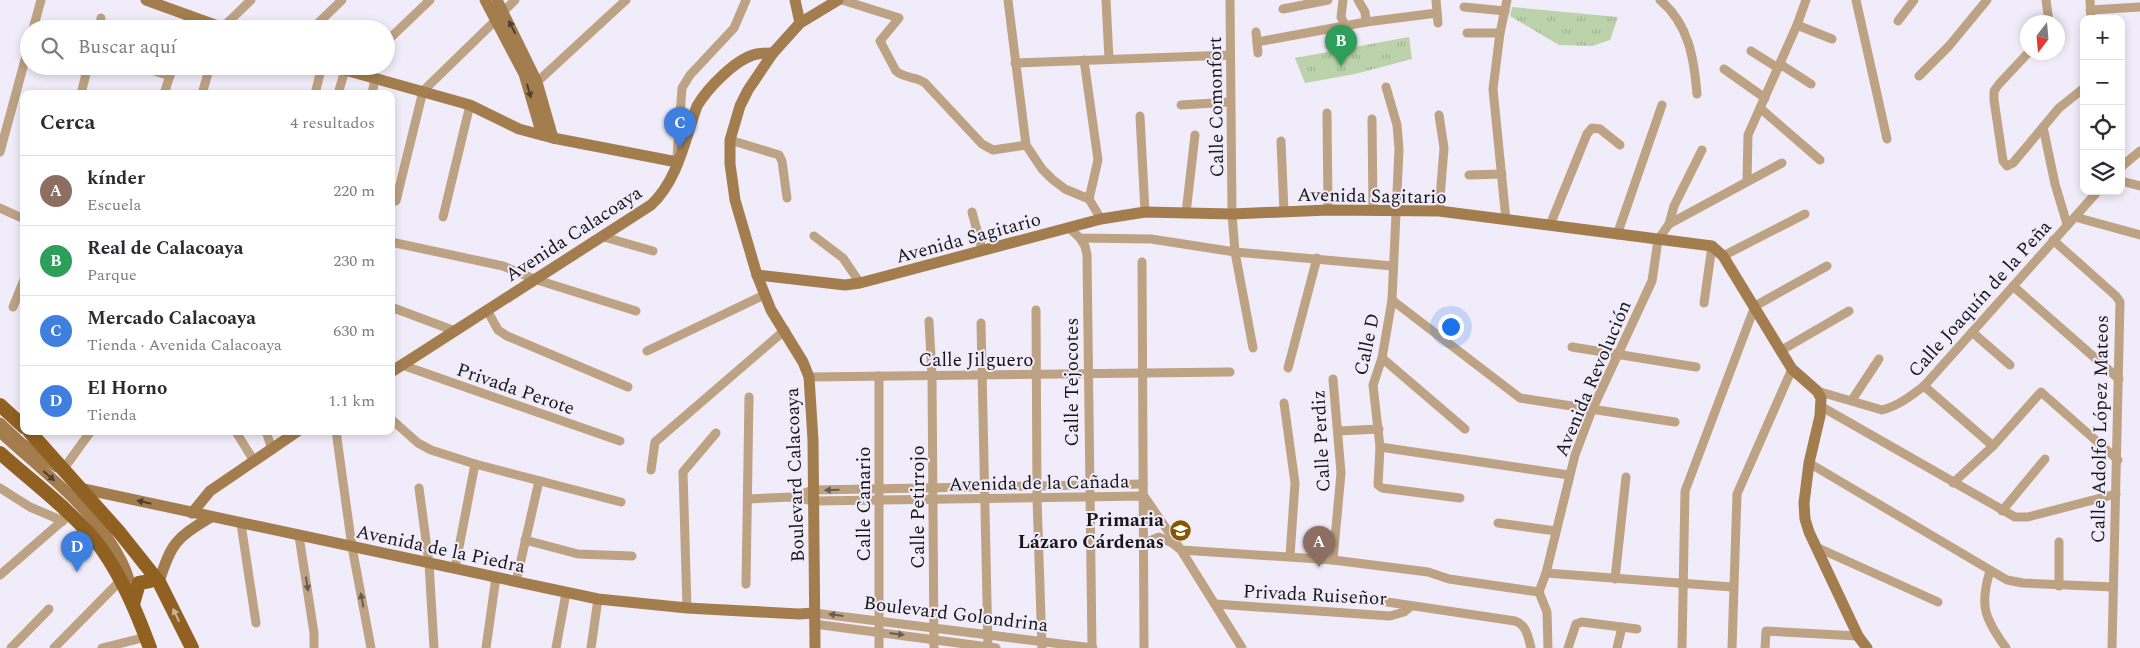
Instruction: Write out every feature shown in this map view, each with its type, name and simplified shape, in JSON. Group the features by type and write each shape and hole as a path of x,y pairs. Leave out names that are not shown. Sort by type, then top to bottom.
{"main road":[{"path":"0,405 20,423"},
{"path":"32,435 62,471 120,533 158,585 192,648"},
{"path":"0,453 66,518 100,547 121,580 133,604 148,643"},
{"path":"133,604 139,583 158,585"}],"street":[{"path":"35,20 41,0"},
{"path":"146,0 164,3 201,20"},
{"path":"231,20 251,0"},
{"path":"321,20 342,0"},
{"path":"395,33 430,0"},
{"path":"485,0 500,15 537,82 553,138"},
{"path":"497,0 500,15 524,74 542,135"},
{"path":"396,201 423,91 515,0"},
{"path":"537,82 626,0"},
{"path":"366,75 470,105 519,129 553,138 677,162 682,88 690,75 734,28 746,0"},
{"path":"795,0 800,23"},
{"name":"Boulevard Calacoaya","path":"815,648 811,397 809,377 803,362 764,295 757,275 735,200 730,164 730,140 740,106 748,90 773,53 800,23 838,0"},
{"path":"842,0 899,18 880,42 896,71 900,75 920,79 925,83 982,144 994,150 1026,145"},
{"path":"1008,0 1014,63 1026,145 1042,170 1065,189 1089,199 1101,219"},
{"path":"1106,0 1109,59"},
{"name":"Calle Comonfort","path":"1230,0 1232,214 1235,252 1253,348"},
{"path":"1283,8 1328,0"},
{"path":"1343,0 1342,17 1345,26"},
{"path":"1358,0 1364,12 1366,22"},
{"path":"1436,0 1438,23"},
{"path":"1506,220 1493,89 1500,33 1507,0"},
{"path":"1660,0 1682,27 1694,56 1697,94"},
{"path":"1747,181 1748,135 1797,25 1806,0"},
{"path":"1856,0 1886,139"},
{"path":"1919,76 1949,46 1987,0"},
{"path":"2046,0 2048,15"},
{"path":"2090,0 2091,15 2140,7"},
{"path":"1898,21 1910,2"},
{"path":"1464,7 1505,11"},
{"path":"1257,42 1366,22 1437,13"},
{"path":"188,20 190,16"},
{"path":"1797,25 1832,39"},
{"path":"1256,32 1258,53"},
{"path":"1468,33 1500,33"},
{"path":"1751,51 1811,84"},
{"name":"Avenida Calacoaya","path":"395,369 534,279 604,237 660,197 671,179 697,106 704,95 746,57 757,53 773,53"},
{"path":"1014,63 1230,55"},
{"path":"1084,60 1098,160 1089,199"},
{"path":"2022,60 1994,91 2003,161 2007,166 2013,163 2059,108 2080,91"},
{"path":"1724,69 1765,98"},
{"path":"0,152 21,75"},
{"path":"82,90 86,75"},
{"path":"165,90 170,76 167,75"},
{"path":"203,90 207,75"},
{"path":"316,90 320,75"},
{"path":"341,90 351,75"},
{"path":"373,90 375,79"},
{"name":"Calle D","path":"1386,87 1399,137 1392,300 1382,358 1373,385 1380,447 1378,485 1382,488 1460,498"},
{"path":"1181,105 1230,102"},
{"path":"443,217 470,105"},
{"path":"1617,235 1662,105"},
{"path":"1760,108 1820,160"},
{"path":"1327,113 1328,210"},
{"path":"1439,115 1444,148 1439,211"},
{"path":"1140,116 1144,212"},
{"path":"1372,119 1373,209"},
{"path":"2043,127 2055,184 2067,224"},
{"path":"1550,225 1587,134 1592,128 1600,130 1620,145"},
{"path":"1186,213 1195,135"},
{"path":"730,140 779,155 782,161 787,198"},
{"path":"1281,141 1284,212"},
{"path":"1658,240 1669,224 1674,206 1702,150"},
{"path":"2125,164 2140,151"},
{"path":"1669,224 1742,187 1747,181 1766,174 1782,163"},
{"path":"1469,175 1502,174"},
{"path":"2125,182 2140,186"},
{"name":"Calle Joaquín de la Peña","path":"1817,391 1882,410 1890,408 1924,386 2094,195"},
{"path":"0,208 20,217"},
{"name":"Avenida Sagitario","path":"757,275 845,284 860,283 982,249 1101,219 1144,212 1232,214 1373,209 1439,211 1712,246"},
{"path":"972,212 982,249"},
{"path":"1723,256 1805,214"},
{"path":"2075,217 2140,235"},
{"path":"1069,228 1080,238 1151,239 1235,252 1393,266"},
{"path":"814,236 842,258 860,283"},
{"path":"604,237 652,251"},
{"name":"Calle Tejocotes","path":"1080,238 1087,255 1088,497 1092,648"},
{"name":"Avenida Revolución","path":"1540,590 1546,574 1569,474 1592,410 1652,281 1658,240"},
{"name":"Calle Adolfo López Mateos","path":"2053,240 2116,296 2120,302 2118,460 2112,648"},
{"path":"395,243 503,266 534,279 636,311"},
{"path":"1712,246 1723,256 1792,369 1817,391 1822,407 1808,463 1804,503 1805,519 1816,547 1858,636 1867,648"},
{"path":"1704,303 1712,246"},
{"path":"1288,368 1317,258"},
{"path":"1142,262 1145,543 1144,648"},
{"path":"1682,648 1686,491 1755,306 1827,266"},
{"path":"2013,286 2119,379"},
{"path":"12,306 20,289"},
{"path":"647,351 764,295"},
{"path":"1392,300 1520,398 1675,422"},
{"path":"395,308 455,331"},
{"path":"487,310 498,330 507,336 628,387"},
{"path":"1036,310 1037,498 1041,644"},
{"path":"1780,351 1849,311"},
{"name":"Calle Petirrojo","path":"929,321 932,376 934,644"},
{"path":"981,323 987,634 991,648"},
{"path":"651,470 655,442 785,330"},
{"path":"1972,332 2010,365"},
{"path":"1572,347 1696,367"},
{"path":"1382,358 1466,429"},
{"path":"1852,400 1879,359"},
{"name":"Privada Perote","path":"402,365 620,441"},
{"path":"1732,648 1732,587 1736,494 1792,369"},
{"name":"Calle Jilguero","path":"809,377 1230,372"},
{"name":"Calle Canario","path":"879,376 879,648"},
{"name":"Calle Perdiz","path":"1333,379 1341,485 1333,560"},
{"path":"1924,386 1993,446"},
{"path":"1953,482 1993,446 2041,392 2118,460"},
{"path":"746,584 749,397"},
{"path":"1284,403 1295,483 1290,556"},
{"path":"1822,407 2015,517 2028,517 2116,494"},
{"path":"0,423 20,442 62,471 88,435"},
{"path":"395,423 418,443 431,450 475,464 621,502"},
{"path":"1338,431 1379,428"},
{"path":"0,432 58,483 92,518 126,568 132,583 133,604"},
{"path":"687,608 683,472 716,433"},
{"path":"238,435 254,461"},
{"path":"267,435 272,450"},
{"path":"192,513 210,491 293,435"},
{"path":"337,435 352,547 371,648"},
{"path":"1380,447 1569,474"},
{"path":"2002,511 2045,460"},
{"path":"1808,463 1990,571 2014,582 2059,586 2113,587"},
{"path":"455,568 475,464"},
{"path":"1615,579 1626,477"},
{"path":"516,582 524,540 539,481"},
{"name":"Avenida de la Cañada","path":"813,496 880,489 1143,484"},
{"path":"0,488 26,505 66,518"},
{"name":"Avenida de la Piedra","path":"79,488 566,593 687,608 799,614 814,618"},
{"path":"419,488 429,563 434,648"},
{"path":"748,499 813,496"},
{"name":"Avenida de la Cañada","path":"813,496 880,500 1144,496 1181,550 1242,648"},
{"path":"158,585 167,556 173,545 183,535 212,517"},
{"path":"0,575 4,566 66,518"},
{"path":"1498,523 1556,531"},
{"path":"241,524 256,623"},
{"path":"299,536 314,634 314,648"},
{"path":"1145,543 1159,537 1181,550 1333,560 1434,574 1449,579 1540,590 1547,612 1548,648"},
{"path":"524,540 578,554 632,556"},
{"path":"2059,542 2059,586"},
{"path":"1816,547 1938,602"},
{"path":"1990,571 1984,592 1984,607 2006,648"},
{"path":"1546,574 1732,587"},
{"path":"486,648 496,577"},
{"path":"54,648 121,580"},
{"path":"556,648 566,593"},
{"path":"591,648 598,598"},
{"path":"1367,599 1522,623 1531,648"},
{"name":"Privada Ruiseñor","path":"1215,604 1390,616 1404,612 1411,606"},
{"path":"11,648 49,610"},
{"name":"Boulevard Golondrina","path":"814,618 879,620 987,634 1041,644 1092,648"},
{"name":"Boulevard Golondrina","path":"814,618 934,644 991,648"},
{"path":"1568,648 1576,624 1582,622 1637,629"},
{"path":"1617,648 1622,627"},
{"path":"1765,648 1766,631 1858,636"},
{"path":"102,648 148,643"}],"green space":[{"path":"1512,7 1618,17 1610,40 1592,46 1559,45 1510,16"},
{"path":"1409,37 1412,59 1355,74 1305,83 1295,58"}],"place":[{"name":"Real de Calacoaya","path":"1341,66"},
{"name":"Mercado Calacoaya","path":"680,148"},
{"name":"Primaria Lázaro Cárdenas","path":"1180,530"},
{"name":"kínder","path":"1319,567"},
{"name":"El Horno","path":"77,572"}]}
